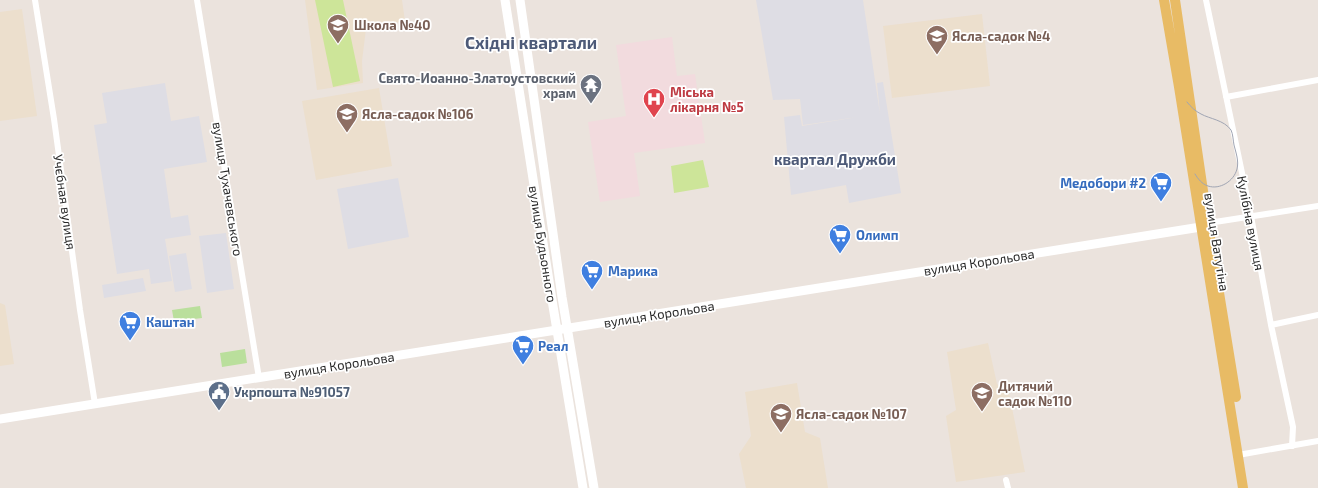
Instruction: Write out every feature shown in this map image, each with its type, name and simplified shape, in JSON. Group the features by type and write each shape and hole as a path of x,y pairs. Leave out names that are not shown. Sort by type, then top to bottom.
{"main road":[{"name":"вулиця Ватутіна","path":"1164,0 1204,226 1242,455 1250,488"},
{"name":"вулиця Ватутіна","path":"1175,0 1204,226"},
{"name":"вулиця Ватутіна","path":"1242,455 1243,488"}],"street":[{"name":"Учєбная вулиця","path":"35,0 54,119 79,302 95,404"},
{"name":"вулиця Тухачевського","path":"197,0 259,378"},
{"name":"вулиця Будьонного","path":"505,0 583,488"},
{"name":"вулиця Будьонного","path":"520,0 562,297 594,488"},
{"name":"Кулібіна вулиця","path":"1206,0 1293,427 1292,446"},
{"path":"1226,97 1318,80"},
{"name":"вулиця Корольова","path":"0,420 1204,226 1215,222 1318,206"},
{"path":"1271,325 1318,315"},
{"path":"1242,455 1318,441"},
{"path":"1006,480 1008,488"}],"shaded area":[{"name":"Школа №40","path":"305,0 402,0 405,21 366,29 362,61 363,83 317,90"},
{"path":"756,0 863,0 880,114 877,83 883,82 901,193 849,203 846,185 791,195 784,117 800,115 802,126 858,117 803,125 800,99 773,100"},
{"path":"22,9 37,116 0,121 0,12"},
{"name":"Ясла-садок №4","path":"982,14 990,86 892,98 883,26"},
{"name":"Міська лікарня №5","path":"672,37 677,76 695,74 705,143 634,153 640,196 600,202 588,122 626,116 616,45"},
{"path":"165,83 171,121 199,116 207,162 164,169 171,218 188,215 191,235 165,239 172,281 151,284 149,269 117,274 94,125 107,123 102,93"},
{"name":"Ясла-садок №106","path":"379,88 392,166 316,180 302,101"},
{"path":"398,178 409,237 348,249 337,189"},
{"path":"226,233 234,289 207,293 199,236"},
{"path":"186,253 192,289 175,292 169,256"},
{"path":"143,278 146,291 104,298 102,285"},
{"path":"0,303 5,305 14,364 0,366"},
{"name":"Дитячий садок №110","path":"988,343 997,384 1009,393 1025,472 956,482 946,416 956,410 947,352"},
{"name":"Ясла-садок №107","path":"797,383 805,432 820,438 828,488 746,488 739,454 751,436 745,392"}],"green space":[{"path":"315,0 343,0 360,81 333,87"},
{"path":"703,160 709,187 674,193 671,166"},
{"path":"200,306 202,318 194,319 195,324 175,327 172,310"},
{"path":"245,349 247,363 222,367 220,353"}],"tram line":[{"path":"1187,102 1197,112 1225,124 1231,130 1238,166 1230,181 1217,187 1206,185 1200,181 1195,174"}],"place":[{"name":"Школа №40","path":"338,44"},
{"name":"Ясла-садок №4","path":"937,56"},
{"name":"Свято-Иоанно-Златоустовский храм","path":"591,104"},
{"name":"Міська лікарня №5","path":"654,118"},
{"name":"Ясла-садок №106","path":"347,134"},
{"name":"Медобори #2","path":"1161,202"},
{"name":"Олимп","path":"840,254"},
{"name":"Марика","path":"592,290"},
{"name":"Каштан","path":"130,342"},
{"name":"Реал","path":"523,366"},
{"name":"Укрпошта №91057","path":"219,412"},
{"name":"Дитячий садок №110","path":"982,412"},
{"name":"Ясла-садок №107","path":"781,434"}],"district":[{"name":"Східні квартали","path":"531,43"},
{"name":"квартал Дружби","path":"835,160"}]}
